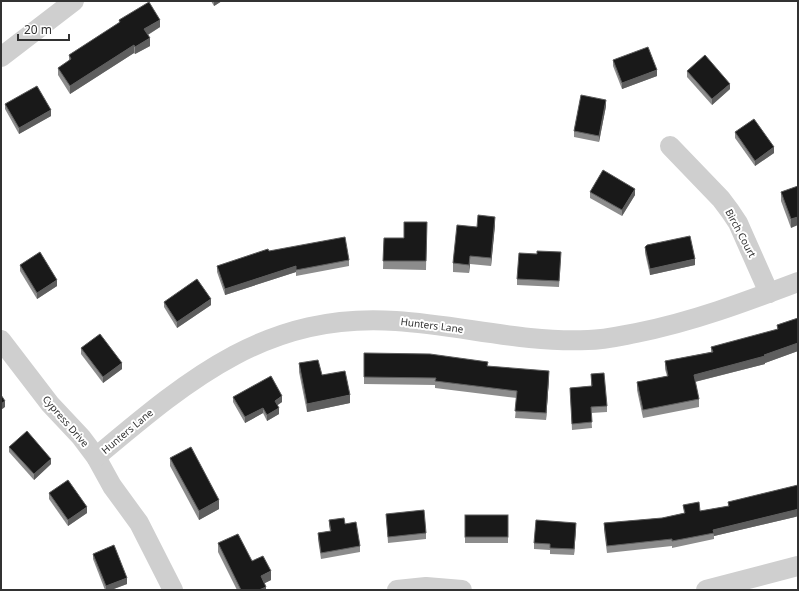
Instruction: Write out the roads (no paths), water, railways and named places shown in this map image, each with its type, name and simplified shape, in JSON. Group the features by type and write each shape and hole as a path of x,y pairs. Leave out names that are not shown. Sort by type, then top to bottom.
{"street":[{"path":"1,57 74,1"},
{"name":"Birch Court","path":"670,146 721,199 730,211 741,230 769,293"},
{"name":"Hunters Lane","path":"96,457 158,405 204,373 239,352 258,343 302,329 349,321 392,320 541,339 587,340 610,338 656,329 703,316 798,282"},
{"name":"Cypress Drive","path":"1,340 50,404 81,437 96,457 112,486 139,523 173,590"},
{"path":"706,590 756,584 798,566"},
{"path":"397,590 426,587 462,590"}]}
